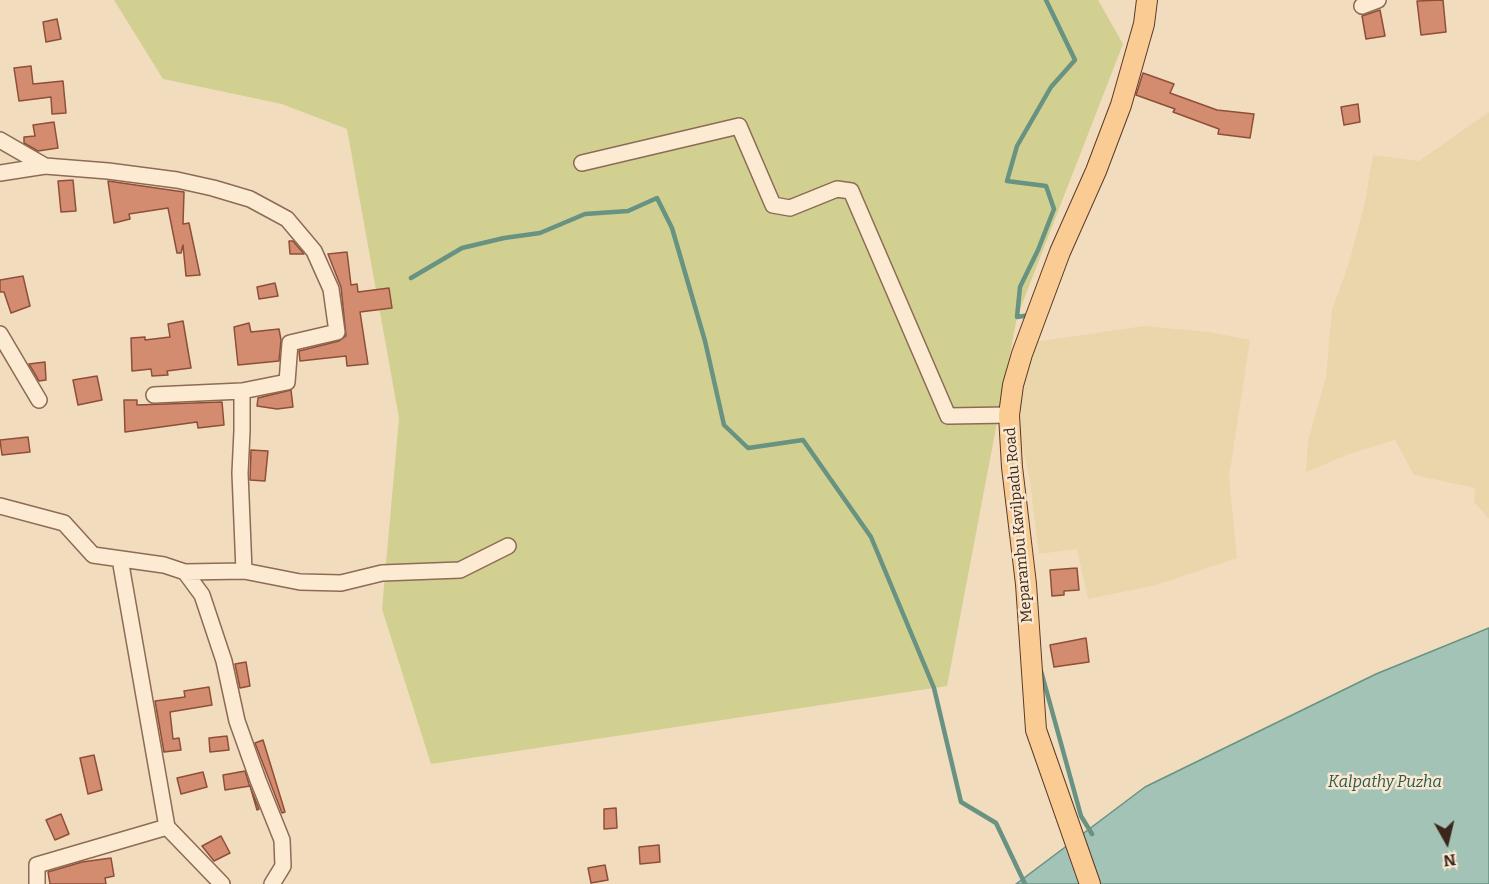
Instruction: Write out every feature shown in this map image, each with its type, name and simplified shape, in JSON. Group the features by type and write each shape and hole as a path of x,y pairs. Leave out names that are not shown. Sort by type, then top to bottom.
{"main road":[{"name":"Meparambu Kavilpadu Road","path":"1090,884 1036,730 1026,584 1012,467 1009,415 1013,385 1022,354 1060,252 1096,171 1121,105 1144,24 1147,0"}],"street":[{"path":"1362,6 1378,0"},
{"path":"582,163 739,126 773,205 790,208 837,189 851,191 948,417 1009,415"},
{"path":"0,140 45,166"},
{"path":"0,172 45,166 177,180 213,188 250,199 287,219 314,251 331,290 337,332 290,343 287,382 242,391 154,395"},
{"path":"0,334 39,400"},
{"path":"242,391 240,473 244,571"},
{"path":"0,506 64,523 93,555 164,565 185,572 244,571 300,582 341,583 382,573 460,570 508,546"},
{"path":"120,559 167,827 222,884"},
{"path":"185,572 202,594 224,661 237,721 282,840 283,866 272,884"},
{"path":"37,884 37,865 167,827"}],"shaded area":[{"path":"114,0 1098,0 1123,44 1017,317 947,686 431,764 382,609 399,418 347,129 282,104 163,79"},
{"path":"1489,112 1489,519 1474,502 1475,488 1414,475 1395,440 1349,454 1306,472 1308,441 1326,378 1332,310 1349,263 1365,202 1373,155 1419,161"},
{"path":"1144,326 1209,332 1250,340 1229,477 1237,558 1156,585 1088,599 1077,549 1039,554 1030,482 1021,438 1021,395 1034,342"}],"water":[{"name":"Kalpathy Puzha","path":"1489,628 1489,884 1016,884 1145,787 1376,674"}],"building":[{"path":"1443,0 1446,32 1421,35 1417,1"},
{"path":"1380,10 1385,36 1366,39 1362,16"},
{"path":"57,19 61,39 46,42 43,22"},
{"path":"31,66 33,84 63,81 66,113 52,114 51,97 19,101 14,68"},
{"path":"1143,73 1174,84 1170,93 1217,110 1254,114 1250,138 1218,134 1219,129 1173,112 1175,109 1136,95"},
{"path":"1358,104 1360,122 1344,125 1341,107"},
{"path":"54,122 58,148 38,151 24,143 24,137 35,136 33,125"},
{"path":"73,180 76,211 61,212 58,181"},
{"path":"108,181 184,192 183,224 189,223 200,275 186,276 183,245 181,253 177,253 168,208 129,214 130,219 114,223"},
{"path":"289,241 293,241 304,254 290,254"},
{"path":"347,252 351,285 357,284 358,292 389,288 392,308 360,312 368,364 347,366 346,356 300,361 299,351 339,341 346,336 341,287 328,254"},
{"path":"23,276 30,306 11,313 4,292 0,292 0,280"},
{"path":"275,283 278,296 259,299 257,287"},
{"path":"183,321 191,368 167,371 168,375 152,376 151,369 132,371 131,338 145,337 145,340 170,337 168,324"},
{"path":"249,323 251,332 279,329 281,340 279,361 238,365 234,327"},
{"path":"45,362 46,380 39,381 29,364"},
{"path":"97,376 102,400 78,405 73,380"},
{"path":"291,390 293,407 277,409 257,406 258,398"},
{"path":"124,400 137,400 137,405 222,402 224,425 198,428 197,422 125,432"},
{"path":"28,437 30,452 2,455 0,440"},
{"path":"251,450 268,451 265,481 250,480"},
{"path":"1077,568 1079,590 1064,591 1064,595 1052,596 1050,570"},
{"path":"1086,638 1089,662 1054,667 1050,645"},
{"path":"246,662 250,686 240,688 235,664"},
{"path":"209,687 212,705 170,712 173,739 179,738 181,750 164,752 155,701 185,697 184,691"},
{"path":"227,736 229,750 210,752 209,738"},
{"path":"263,740 285,812 282,813 255,743"},
{"path":"94,755 102,790 88,794 80,758"},
{"path":"245,771 250,786 225,790 223,775"},
{"path":"203,772 207,787 181,794 177,778"},
{"path":"251,788 259,809 257,810"},
{"path":"616,808 617,828 604,829 604,809"},
{"path":"61,814 69,834 55,840 46,820"},
{"path":"221,836 230,853 214,861 202,846"},
{"path":"659,845 660,862 640,864 639,847"},
{"path":"111,858 114,876 105,878 106,884 50,884 48,872 82,862"},
{"path":"605,865 608,880 591,883 588,868"}],"waterway":[{"path":"1030,315 1017,317 1020,287 1054,209 1046,186 1007,181 1017,146 1051,87 1075,60 1046,0"},
{"path":"411,278 462,248 504,238 540,233 585,214 628,211 657,198 672,228 705,341 724,425 748,448 803,440 871,537 934,688 961,802 996,823 1025,884"},
{"path":"1041,671 1081,816 1092,834"}]}
